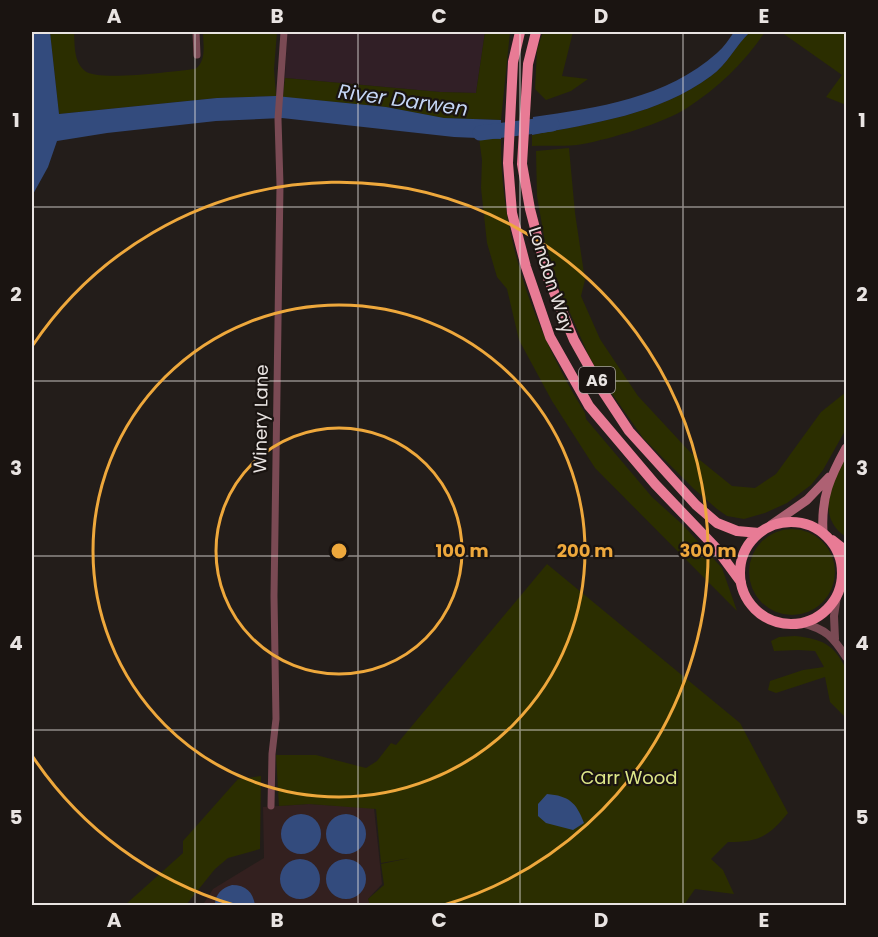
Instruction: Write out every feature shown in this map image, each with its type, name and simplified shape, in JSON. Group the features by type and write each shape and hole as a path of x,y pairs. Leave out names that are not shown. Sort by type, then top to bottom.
{"highway":[{"name":"London Way","path":"520,32 513,62 508,163 512,213 526,267 550,337 589,406 655,484 717,548 741,582"},
{"name":"London Way","path":"536,32 528,64 522,164 530,209 548,279 574,340 602,390 629,431 696,505 717,523 737,531 759,533"},
{"path":"741,582 740,568 749,543 771,525 798,521 811,525 846,551"},
{"path":"802,623 822,613 841,593 842,564 831,540"},
{"name":"A6","path":"741,582 752,606 763,616 782,623 802,623"}],"main road":[{"path":"823,532 822,512 831,475 846,447"},
{"path":"771,525 807,500 831,475"}],"street":[{"path":"196,32 197,55"},
{"name":"Winery Lane","path":"271,806 272,754 276,719 274,596 280,185 278,117 284,32"},
{"path":"834,639 834,616 841,593"},
{"path":"802,623 816,627 834,639 846,657"}],"shaded area":[{"path":"287,32 485,32 476,93 440,92 285,78"},
{"path":"309,804 374,808 382,884 368,899 370,905 202,906 213,889 264,858 263,807"}],"green space":[{"path":"50,32 74,32 78,62 85,71 105,76 120,76 195,69 203,57 203,32 277,32 274,69 276,96 217,98 59,114"},
{"path":"485,32 510,32 501,120 444,118 386,107 283,97 285,78 440,92 476,93"},
{"path":"543,32 573,32 562,76 588,79 571,91 546,100 535,89 537,50"},
{"path":"750,32 765,32 730,74 677,114 636,130 594,142 532,146 532,135 625,116 669,100 691,89 717,71"},
{"path":"781,32 846,32 846,105 826,97 842,75"},
{"path":"479,138 501,139 502,176 507,211 524,282 550,349 585,413 586,419 652,497 683,525 722,568 737,611 595,468 552,401 519,340 507,289 497,277 487,243 481,188 482,160"},
{"path":"569,148 575,213 585,280 581,296 600,339 638,396 690,452 732,486 755,488 776,474 821,412 846,392 846,429 823,470 811,485 787,503 744,519 727,516 694,489 643,438 601,378 560,290 545,242 537,196 536,151"},
{"path":"846,455 846,537 836,528 831,519 829,498"},
{"path":"784,529 800,529 823,541 832,555 835,572 832,589 823,603 800,615 784,615 768,608 756,596 749,580 749,564 756,548 768,536"},
{"name":"Carr Wood","path":"547,564 740,723 788,813 768,833 748,841 728,842 711,859 723,870 734,894 695,889 684,905 370,905 368,899 384,885 381,864 410,858 381,863 376,809 309,804 279,806 276,755 316,755 366,768 377,761 391,743 396,745"},
{"path":"795,636 820,641 837,654 846,669 846,718 830,702 825,677 776,693 768,690 770,681 803,670 824,667 815,651 774,651 771,641 779,637"},
{"path":"261,776 260,849 228,858 215,869 186,905 125,905 183,853 183,841 238,779"}],"water":[{"name":"River Darwen","path":"32,32 50,32 59,114 217,98 276,96 386,107 444,118 501,120 501,139 454,137 282,118 216,121 107,133 57,141 48,167 32,196"},
{"path":"734,32 750,32 717,71 691,89 647,109 625,116 532,135 533,117 606,105 654,91 676,81 717,53"},
{"path":"547,794 561,796 571,801 584,823 573,830 546,823 538,816 538,804"},
{"path":"301,814 315,820 321,834 315,848 301,854 287,848 281,834 287,820"},
{"path":"346,814 360,820 366,834 360,848 346,854 332,848 326,834 332,820"},
{"path":"300,859 314,865 320,879 314,893 300,899 286,893 280,879 286,865"},
{"path":"346,859 360,865 366,879 360,893 346,899 332,893 326,879 332,865"},
{"path":"232,885 248,890 253,896 255,905 215,905 220,892"}],"waterway":[{"name":"River Darwen","path":"480,133 552,124"}]}
